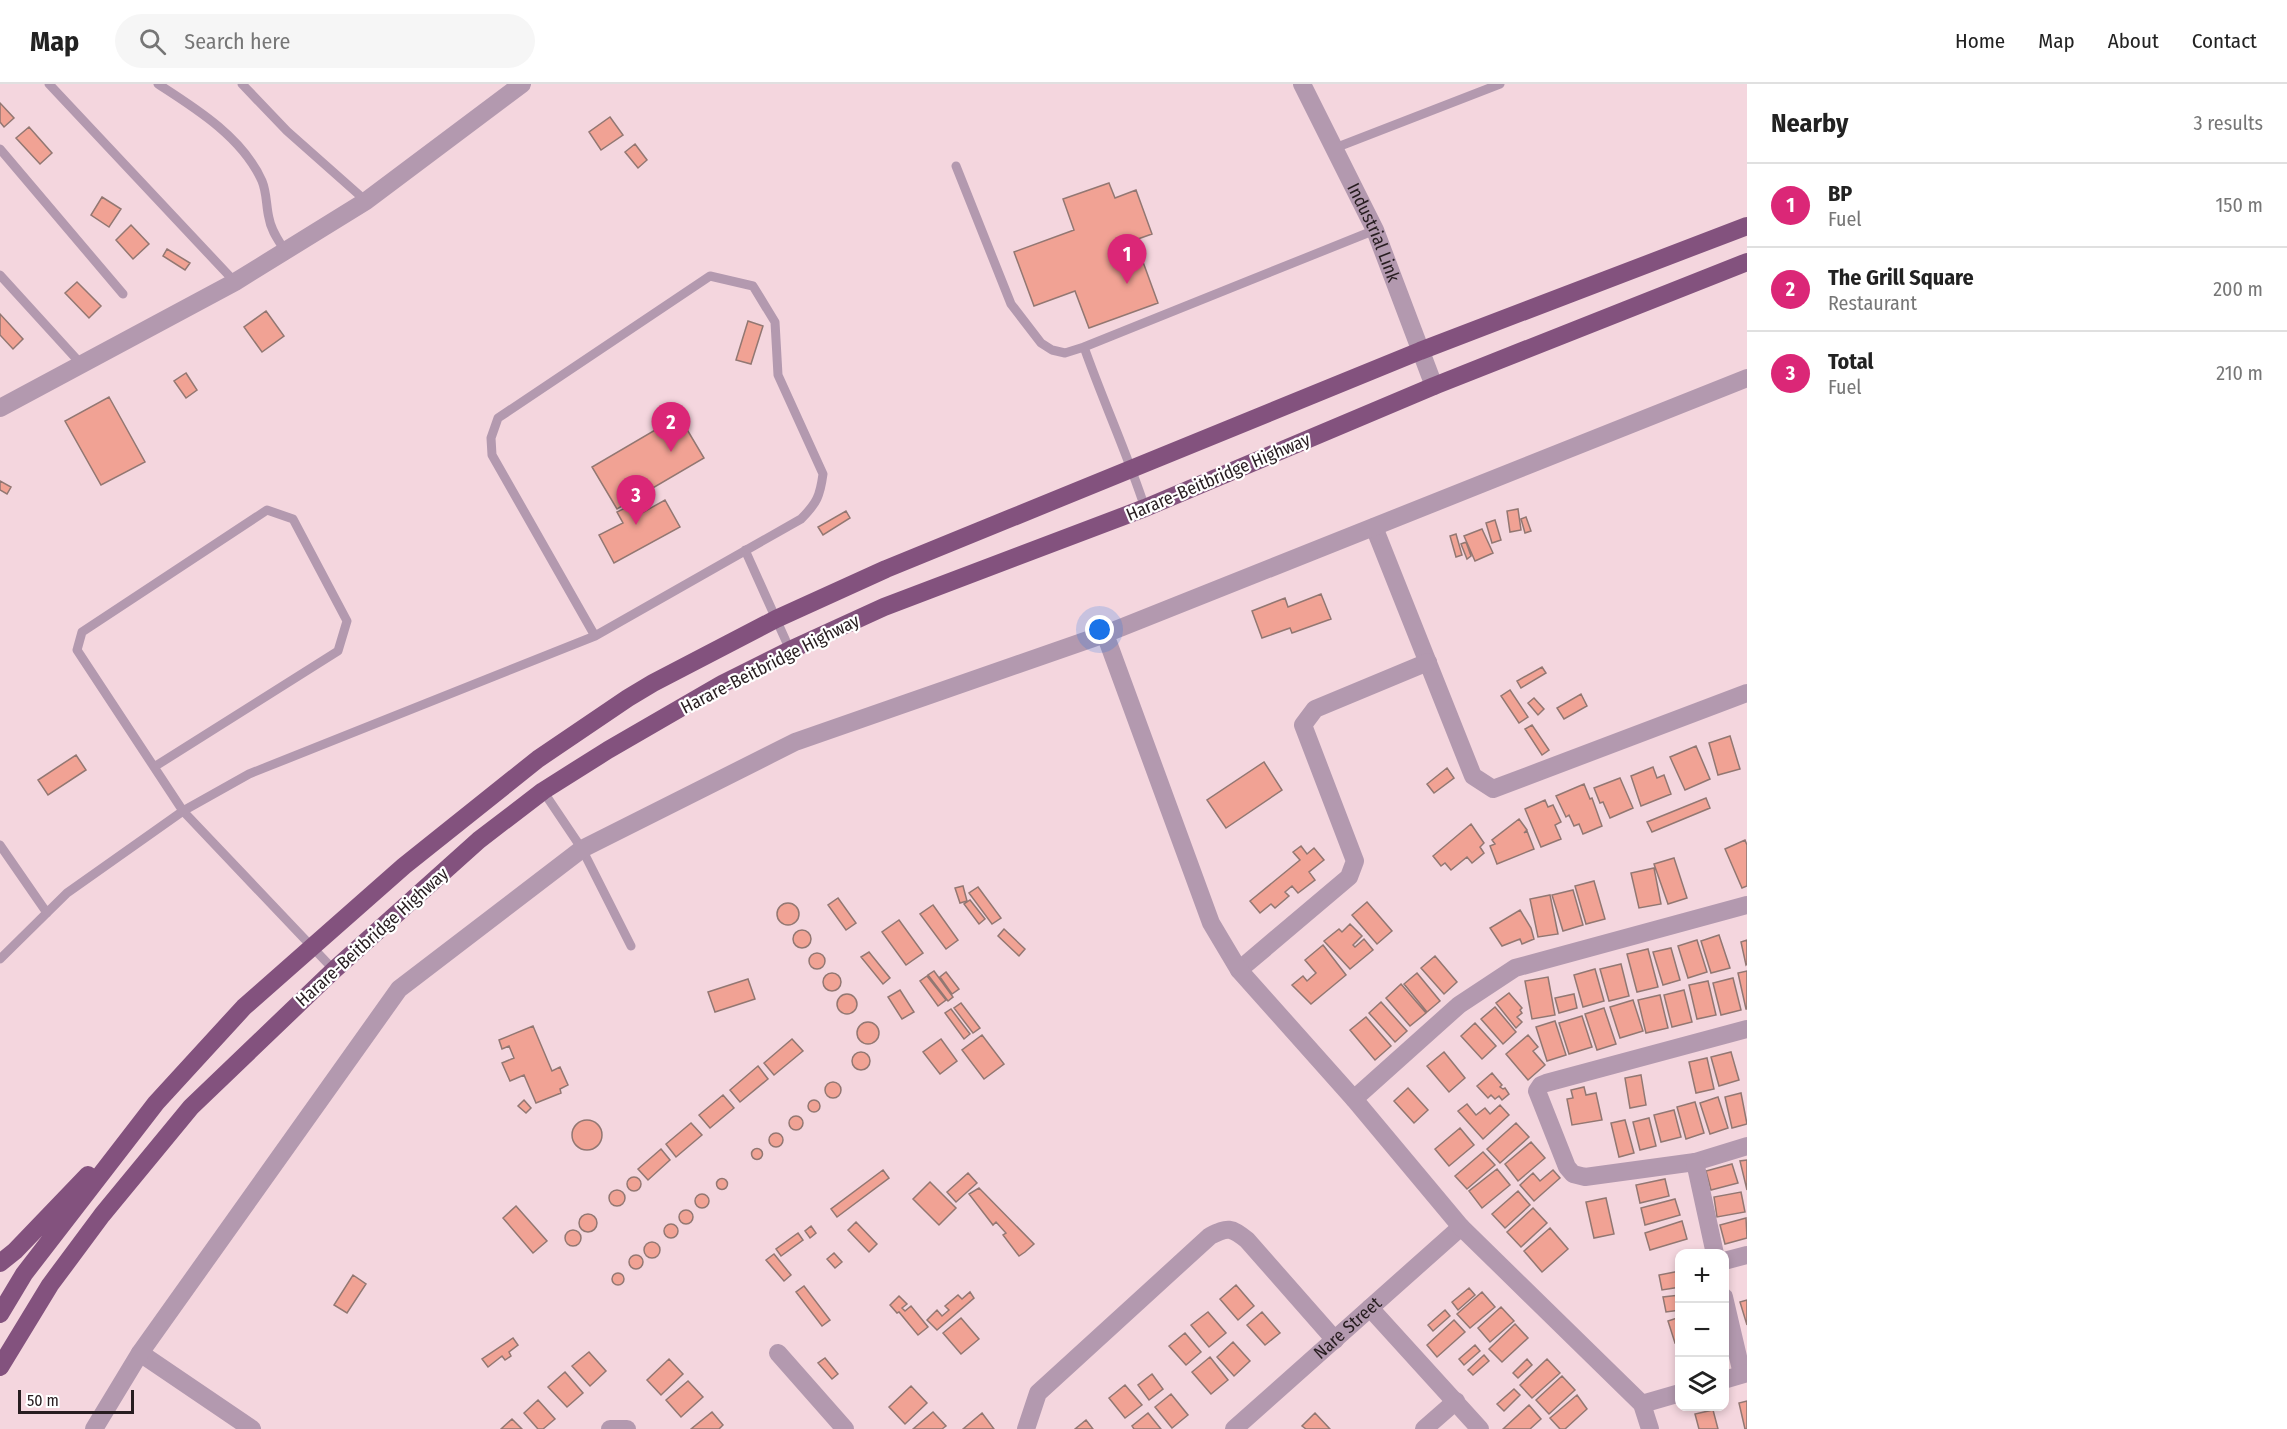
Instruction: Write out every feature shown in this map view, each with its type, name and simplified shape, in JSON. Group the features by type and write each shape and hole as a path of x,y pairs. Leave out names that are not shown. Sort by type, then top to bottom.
{"highway":[{"name":"Harare-Beitbridge Highway","path":"0,1314 24,1274 156,1103 244,1007 404,866 538,759 653,683 776,619 886,569 1420,351 1747,226"},
{"name":"Harare-Beitbridge Highway","path":"0,1367 50,1285 102,1215 192,1107 334,970 479,840 543,791 701,696 790,650 884,608 1146,508 1434,386 1747,262"},
{"path":"0,1263 15,1251 156,1103"}],"street":[{"path":"0,408 236,282 366,201 522,84"},
{"name":"Industrial Link","path":"1302,84 1375,230 1434,386"},
{"path":"94,1429 140,1353 399,989 582,849 795,742 1105,634 1747,378"},
{"path":"1374,527 1473,776 1493,789 1747,693"},
{"path":"1105,634 1211,923 1239,970 1354,1099 1461,1227 1642,1404 1650,1429"},
{"path":"1239,970 1349,878 1355,861 1303,724 1315,709 1428,662"},
{"path":"1354,1099 1460,1005 1515,968 1747,905"},
{"path":"1747,1029 1538,1087 1538,1094 1563,1157 1573,1174 1585,1177 1695,1162 1747,1146"},
{"path":"1695,1162 1713,1249"},
{"name":"Nare Street","path":"1234,1429 1461,1227"},
{"path":"1026,1429 1038,1393 1210,1236 1224,1229 1236,1231 1247,1240 1335,1340"},
{"path":"1729,1260 1747,1255"},
{"path":"1726,1303 1745,1374 1729,1379"},
{"path":"1370,1308 1480,1429"},
{"path":"140,1353 252,1429"},
{"path":"778,1353 845,1429"},
{"path":"1642,1404 1675,1394"},
{"path":"1424,1429 1456,1401"},
{"path":"610,1429 627,1429"}],"lane":[{"path":"49,84 236,282"},
{"path":"158,84 190,104 232,139 252,162 263,184 272,228 285,251"},
{"path":"242,84 287,131 366,201"},
{"path":"1335,148 1500,84"},
{"path":"0,149 123,294"},
{"path":"956,166 1011,304 1041,343 1052,350 1065,353 1375,230"},
{"path":"0,275 82,365"},
{"path":"0,959 67,893 183,812 249,774 595,636 801,519 815,505 821,492 823,474 778,375 775,322 753,286 710,276 498,417 491,438 492,455 595,636"},
{"path":"1084,347 1146,508"},
{"path":"154,767 338,651 347,621 293,519 267,510 82,632 77,650 183,812 314,946 334,970"},
{"path":"745,550 790,650"},
{"path":"543,791 582,849 631,946"},
{"path":"0,845 47,913"}],"building":[{"path":"0,103 14,118 4,127 0,122"},
{"path":"610,117 623,135 601,150 589,132"},
{"path":"29,127 52,153 40,164 16,138"},
{"path":"635,144 647,160 638,168 625,152"},
{"path":"1109,183 1115,198 1136,190 1152,234 1135,240 1158,303 1089,328 1075,291 1034,306 1014,252 1074,230 1063,199"},
{"path":"102,197 121,209 109,227 91,215"},
{"path":"131,225 149,244 133,259 116,240"},
{"path":"167,249 190,263 185,270 163,256"},
{"path":"77,282 101,306 89,318 65,293"},
{"path":"266,311 284,336 262,352 244,327"},
{"path":"0,314 23,339 13,349 0,335"},
{"path":"748,321 763,326 751,364 736,360"},
{"path":"186,373 197,390 186,398 174,381"},
{"path":"109,397 145,462 101,485 65,421"},
{"path":"679,416 704,458 617,509 592,467"},
{"path":"0,481 11,487 7,494 0,490"},
{"path":"665,500 680,527 614,563 599,535 623,523 617,512 635,503 640,514"},
{"path":"1518,509 1521,530 1510,532 1507,511"},
{"path":"846,511 850,518 823,535 818,527"},
{"path":"1526,517 1531,531 1525,533 1521,519"},
{"path":"1495,520 1501,540 1492,543 1486,523"},
{"path":"1482,529 1493,553 1475,561 1464,536"},
{"path":"1456,534 1462,555 1456,557 1450,536"},
{"path":"1466,542 1471,556 1467,559 1461,544"},
{"path":"1321,594 1331,619 1292,633 1290,628 1262,638 1252,611 1285,598 1288,607"},
{"path":"1542,667 1546,673 1521,688 1517,681"},
{"path":"1510,690 1528,717 1519,723 1501,696"},
{"path":"1581,694 1587,706 1564,719 1557,708"},
{"path":"1534,698 1544,709 1538,715 1528,703"},
{"path":"1532,725 1549,750 1542,755 1525,729"},
{"path":"1730,736 1740,769 1718,775 1709,743"},
{"path":"1696,746 1710,779 1685,790 1670,757"},
{"path":"76,755 86,770 48,795 38,780"},
{"path":"1264,762 1282,790 1226,828 1207,800"},
{"path":"1653,767 1657,778 1664,775 1671,794 1641,806 1631,776"},
{"path":"1447,768 1454,778 1434,793 1427,784"},
{"path":"1620,778 1633,808 1610,818 1594,788"},
{"path":"1584,784 1590,799 1592,798 1602,826 1583,834 1579,824 1574,826 1569,815 1566,817 1556,796"},
{"path":"1706,798 1710,808 1652,832 1647,822"},
{"path":"1545,800 1548,807 1553,805 1561,822 1555,825 1561,839 1541,847 1525,809"},
{"path":"1519,819 1527,830 1524,833 1527,831 1534,849 1497,864 1490,846 1495,844 1492,840"},
{"path":"1471,824 1484,843 1480,847 1484,853 1472,863 1467,857 1451,870 1445,863 1441,866 1433,856"},
{"path":"1745,840 1747,886 1742,888 1725,849"},
{"path":"1301,846 1307,854 1314,848 1324,860 1309,872 1315,880 1298,893 1292,886 1285,892 1289,896 1275,908 1271,904 1260,913 1250,901 1300,860 1293,852"},
{"path":"1674,858 1687,898 1668,904 1654,864"},
{"path":"1654,868 1661,904 1639,908 1631,873"},
{"path":"1594,881 1605,919 1586,924 1575,886"},
{"path":"963,886 967,901 960,903 955,888"},
{"path":"978,887 1001,918 992,924 969,893"},
{"path":"1573,890 1583,925 1563,931 1552,895"},
{"path":"1550,895 1558,934 1538,937 1530,899"},
{"path":"838,898 856,923 846,930 828,905"},
{"path":"970,900 985,919 979,924 964,904"},
{"path":"1367,902 1392,931 1377,944 1352,915"},
{"path":"788,903 796,906 799,914 796,922 788,925 780,922 777,914 780,906"},
{"path":"933,905 958,940 946,949 920,914"},
{"path":"1520,910 1531,928 1534,939 1522,944 1520,939 1502,946 1490,928"},
{"path":"899,920 923,953 906,965 882,932"},
{"path":"1350,924 1362,936 1353,945 1355,947 1364,939 1373,950 1350,969 1324,941 1339,929 1342,932"},
{"path":"1004,929 1025,949 1019,956 998,936"},
{"path":"802,930 809,932 811,939 809,946 802,948 795,946 793,939 795,932"},
{"path":"1719,935 1730,968 1711,973 1701,941"},
{"path":"1697,940 1707,972 1688,978 1678,946"},
{"path":"1747,940 1747,964 1746,965 1741,942"},
{"path":"1323,945 1346,975 1311,1004 1292,985 1303,976 1307,981 1316,973 1305,960"},
{"path":"1671,948 1680,980 1663,985 1653,952"},
{"path":"1648,949 1658,987 1637,992 1627,954"},
{"path":"869,952 890,978 883,984 861,957"},
{"path":"814,953 820,953 825,961 823,967 814,969 809,964 809,958"},
{"path":"1435,956 1457,982 1444,994 1421,968"},
{"path":"1621,964 1629,996 1609,1001 1600,969"},
{"path":"1595,969 1604,1001 1583,1007 1574,975"},
{"path":"934,971 953,997 948,1001 928,975"},
{"path":"1747,971 1747,1009 1746,1009 1738,973"},
{"path":"946,972 959,989 952,994 940,977"},
{"path":"832,973 839,975 841,982 839,989 832,991 825,989 823,982 825,975"},
{"path":"1417,973 1440,1001 1427,1012 1404,984"},
{"path":"927,976 946,1000 938,1006 920,981"},
{"path":"1548,977 1555,1015 1532,1019 1525,981"},
{"path":"1733,978 1741,1010 1721,1015 1713,983"},
{"path":"748,979 755,999 715,1012 708,992"},
{"path":"1708,981 1716,1015 1697,1019 1689,985"},
{"path":"1401,984 1426,1013 1410,1026 1386,998"},
{"path":"900,990 914,1012 902,1019 888,997"},
{"path":"1684,990 1692,1022 1672,1027 1664,995"},
{"path":"1509,993 1522,1008 1520,1010 1522,1013 1517,1017 1522,1022 1516,1028 1496,1003"},
{"path":"847,994 854,997 857,1004 854,1011 847,1014 840,1011 837,1004 840,997"},
{"path":"1574,994 1577,1008 1559,1013 1555,998"},
{"path":"1660,995 1668,1028 1646,1033 1638,1000"},
{"path":"1633,1000 1643,1031 1620,1038 1610,1007"},
{"path":"1381,1002 1407,1031 1395,1042 1369,1013"},
{"path":"961,1003 980,1028 973,1033 954,1008"},
{"path":"1495,1007 1516,1032 1503,1044 1481,1019"},
{"path":"1604,1008 1616,1044 1597,1050 1585,1014"},
{"path":"951,1009 970,1034 964,1039 945,1013"},
{"path":"1582,1016 1592,1047 1569,1054 1559,1023"},
{"path":"1366,1017 1391,1046 1375,1060 1350,1030"},
{"path":"1555,1021 1566,1055 1547,1061 1536,1027"},
{"path":"868,1022 876,1025 879,1033 876,1041 868,1044 860,1041 857,1033 860,1025"},
{"path":"1475,1023 1496,1046 1482,1059 1461,1036"},
{"path":"533,1026 552,1071 560,1067 568,1085 560,1089 561,1093 536,1103 524,1075 510,1081 502,1063 514,1058 509,1046 502,1049 499,1040"},
{"path":"982,1035 1004,1064 984,1079 962,1050"},
{"path":"1528,1035 1538,1047 1533,1051 1545,1065 1528,1080 1506,1054"},
{"path":"792,1039 803,1051 774,1075 764,1063"},
{"path":"941,1039 957,1061 940,1074 923,1052"},
{"path":"861,1052 867,1055 870,1061 867,1067 861,1070 855,1067 852,1061 855,1055"},
{"path":"1444,1052 1465,1078 1449,1092 1427,1066"},
{"path":"1731,1052 1739,1080 1719,1086 1711,1057"},
{"path":"1707,1058 1714,1089 1696,1093 1689,1062"},
{"path":"758,1066 768,1079 740,1102 730,1090"},
{"path":"1492,1073 1502,1085 1500,1087 1505,1088 1509,1094 1502,1100 1499,1096 1495,1099 1491,1095 1488,1098 1477,1086"},
{"path":"1641,1075 1646,1105 1630,1108 1625,1078"},
{"path":"833,1082 841,1090 833,1098 825,1090"},
{"path":"1584,1087 1586,1095 1596,1093 1602,1120 1572,1125 1567,1099 1573,1098 1571,1090"},
{"path":"1408,1088 1428,1110 1414,1123 1394,1101"},
{"path":"1741,1093 1747,1124 1732,1128 1725,1097"},
{"path":"723,1095 734,1108 710,1128 699,1115"},
{"path":"1718,1097 1728,1128 1710,1134 1700,1103"},
{"path":"524,1100 531,1108 526,1113 518,1106"},
{"path":"814,1100 820,1106 814,1112 808,1106"},
{"path":"1695,1102 1704,1133 1686,1139 1677,1107"},
{"path":"1467,1104 1476,1115 1485,1108 1490,1114 1500,1105 1509,1115 1483,1139 1458,1111"},
{"path":"1674,1110 1681,1137 1661,1142 1654,1115"},
{"path":"793,1116 799,1116 803,1123 799,1130 793,1130 789,1126 789,1120"},
{"path":"1649,1118 1656,1146 1640,1150 1633,1122"},
{"path":"587,1120 598,1124 602,1135 598,1146 587,1150 576,1146 572,1135 576,1124"},
{"path":"1625,1120 1634,1153 1619,1157 1611,1123"},
{"path":"691,1123 702,1135 676,1157 666,1144"},
{"path":"1516,1123 1529,1137 1500,1163 1487,1149"},
{"path":"1460,1128 1474,1145 1449,1166 1435,1149"},
{"path":"773,1133 779,1133 783,1140 779,1147 773,1147 769,1143 769,1137"},
{"path":"1531,1142 1545,1158 1518,1181 1505,1164"},
{"path":"757,1148 763,1154 757,1160 751,1154"},
{"path":"661,1149 670,1160 648,1180 638,1169"},
{"path":"1483,1152 1495,1165 1467,1189 1455,1176"},
{"path":"1747,1160 1747,1190 1740,1161"},
{"path":"1732,1164 1738,1183 1711,1190 1706,1171"},
{"path":"1497,1169 1510,1185 1482,1208 1469,1191"},
{"path":"883,1170 889,1178 837,1217 831,1209"},
{"path":"1553,1170 1560,1178 1534,1201 1520,1185 1533,1173 1540,1181"},
{"path":"968,1173 977,1183 956,1202 947,1192"},
{"path":"634,1177 639,1179 641,1184 639,1189 634,1191 629,1189 627,1184 629,1179"},
{"path":"722,1179 726,1180 726,1188 722,1189 718,1188 717,1184 718,1180"},
{"path":"1665,1179 1669,1196 1640,1203 1636,1185"},
{"path":"930,1182 956,1208 939,1225 913,1199"},
{"path":"979,1188 1034,1244 1019,1256 1003,1235 1006,1233 996,1222 993,1225 969,1194"},
{"path":"617,1190 623,1192 625,1198 623,1204 617,1206 611,1204 609,1198 611,1192"},
{"path":"1518,1191 1530,1205 1505,1228 1492,1214"},
{"path":"1741,1192 1745,1212 1717,1217 1714,1197"},
{"path":"702,1194 707,1196 709,1201 707,1206 702,1208 697,1206 695,1201 697,1196"},
{"path":"1606,1198 1614,1234 1594,1238 1586,1202"},
{"path":"1675,1199 1680,1215 1645,1225 1641,1208"},
{"path":"516,1206 547,1241 533,1253 503,1218"},
{"path":"1533,1208 1547,1223 1521,1247 1507,1232"},
{"path":"683,1210 689,1210 693,1217 689,1224 683,1224 679,1220 679,1214"},
{"path":"588,1214 596,1219 597,1223 592,1231 588,1232 580,1227 579,1223 584,1215"},
{"path":"1746,1218 1747,1238 1725,1244 1720,1225"},
{"path":"1682,1221 1687,1239 1650,1250 1645,1233"},
{"path":"856,1222 877,1244 869,1252 848,1230"},
{"path":"671,1224 676,1226 678,1231 676,1236 671,1238 666,1236 664,1231 666,1226"},
{"path":"811,1226 816,1233 810,1238 805,1231"},
{"path":"1550,1228 1568,1249 1542,1272 1524,1251"},
{"path":"570,1230 576,1230 581,1238 579,1244 570,1246 565,1241 565,1235"},
{"path":"798,1233 803,1240 781,1256 776,1249"},
{"path":"649,1242 655,1242 660,1250 658,1256 649,1258 644,1253 644,1247"},
{"path":"834,1253 842,1262 835,1268 827,1259"},
{"path":"774,1254 791,1275 784,1281 766,1260"},
{"path":"636,1255 641,1257 643,1262 641,1267 636,1269 631,1267 629,1262 631,1257"},
{"path":"1675,1272 1675,1288 1662,1290 1659,1275"},
{"path":"618,1273 624,1279 618,1285 612,1279"},
{"path":"353,1275 366,1284 347,1313 334,1305"},
{"path":"1236,1285 1254,1306 1238,1320 1220,1299"},
{"path":"804,1286 830,1320 822,1326 796,1292"},
{"path":"1469,1288 1475,1295 1458,1310 1452,1302"},
{"path":"970,1292 974,1298 937,1330 927,1320 937,1310 942,1316 949,1310 945,1306 958,1295 962,1299"},
{"path":"1482,1292 1495,1307 1470,1328 1457,1314"},
{"path":"899,1296 907,1304 902,1308 905,1311 911,1306 928,1327 918,1335 899,1312 897,1313 890,1305"},
{"path":"1675,1296 1675,1311 1666,1312 1663,1297"},
{"path":"1747,1300 1747,1325 1740,1302"},
{"path":"1501,1307 1514,1321 1490,1342 1478,1328"},
{"path":"1445,1310 1450,1316 1433,1331 1428,1325"},
{"path":"1208,1312 1226,1333 1209,1347 1191,1325"},
{"path":"1262,1312 1280,1333 1265,1345 1247,1325"},
{"path":"961,1318 979,1339 961,1354 943,1333"},
{"path":"1675,1319 1675,1343 1668,1321"},
{"path":"1454,1320 1465,1332 1437,1357 1427,1345"},
{"path":"1515,1324 1528,1338 1502,1362 1489,1349"},
{"path":"1185,1333 1201,1352 1186,1365 1169,1346"},
{"path":"513,1338 518,1345 509,1352 511,1356 505,1360 502,1356 488,1367 482,1359"},
{"path":"1233,1342 1250,1361 1234,1376 1217,1357"},
{"path":"1475,1345 1480,1351 1464,1365 1459,1359"},
{"path":"589,1352 606,1371 590,1386 572,1366"},
{"path":"1484,1355 1489,1361 1473,1375 1468,1370"},
{"path":"1210,1357 1228,1380 1211,1394 1192,1372"},
{"path":"825,1358 838,1374 832,1379 818,1363"},
{"path":"669,1359 683,1374 661,1395 647,1380"},
{"path":"1527,1359 1532,1365 1518,1378 1513,1373"},
{"path":"1547,1359 1560,1373 1532,1398 1520,1385"},
{"path":"565,1372 583,1393 567,1407 548,1387"},
{"path":"1152,1374 1163,1389 1149,1400 1138,1385"},
{"path":"1562,1376 1575,1390 1549,1414 1536,1400"},
{"path":"688,1381 703,1397 681,1417 666,1400"},
{"path":"1125,1385 1142,1405 1125,1418 1109,1398"},
{"path":"911,1386 927,1403 905,1424 889,1407"},
{"path":"1514,1389 1520,1395 1504,1411 1497,1404"},
{"path":"1171,1394 1188,1415 1172,1428 1155,1407"},
{"path":"1577,1395 1587,1409 1565,1429 1560,1429 1550,1418"},
{"path":"538,1400 555,1419 543,1429 538,1429 524,1413"},
{"path":"1747,1401 1747,1429 1745,1429 1739,1403"},
{"path":"1529,1405 1541,1419 1530,1429 1503,1429"},
{"path":"1713,1411 1718,1429 1699,1429 1695,1414"},
{"path":"712,1412 723,1425 719,1429 691,1429"},
{"path":"933,1412 946,1426 942,1429 913,1429"},
{"path":"982,1413 994,1429 963,1429"},
{"path":"1148,1413 1161,1429 1134,1429 1132,1426"},
{"path":"1315,1413 1330,1429 1306,1429 1302,1426"},
{"path":"512,1419 522,1429 501,1429"},
{"path":"1086,1420 1093,1429 1075,1429"}],"place":[{"name":"BP","path":"1127,284"},
{"name":"The Grill Square","path":"671,452"},
{"name":"Total","path":"636,525"}]}
